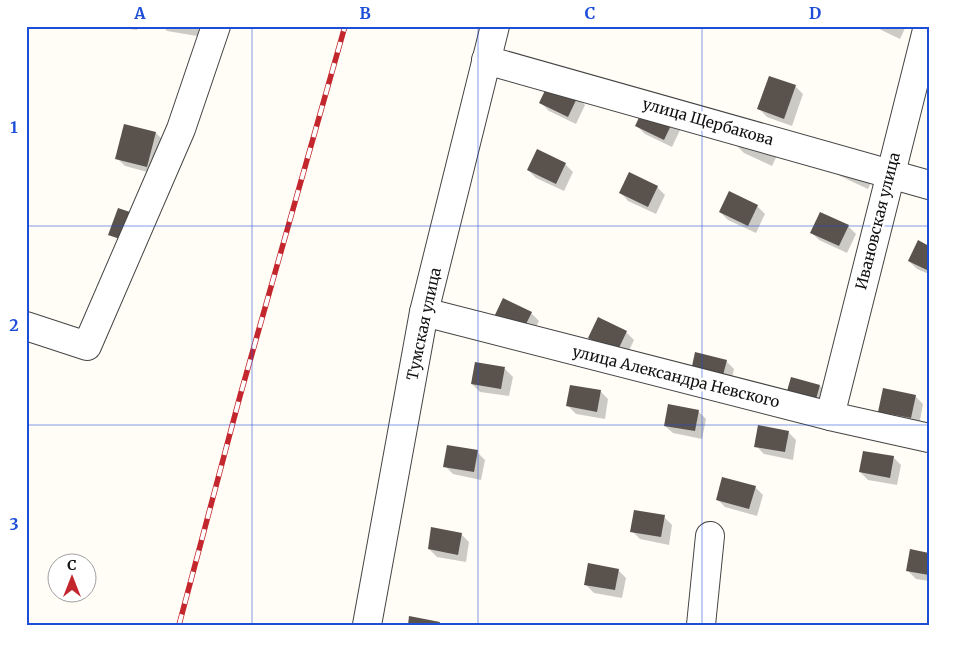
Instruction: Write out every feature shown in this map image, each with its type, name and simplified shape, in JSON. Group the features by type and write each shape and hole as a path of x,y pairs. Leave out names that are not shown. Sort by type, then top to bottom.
{"street":[{"path":"26,326 87,346 181,129 216,26"},
{"name":"Тумская улица","path":"368,625 424,312 495,26"},
{"name":"Ивановская улица","path":"830,416 928,26"},
{"name":"улица Щербакова","path":"486,60 929,184"},
{"name":"улица Александра Невского","path":"424,312 830,416 929,438"},
{"path":"701,625 710,536"}],"building":[{"path":"769,76 796,85 784,119 757,109"},
{"path":"549,82 578,96 568,117 539,103"},
{"path":"645,105 674,119 664,140 635,126"},
{"path":"124,124 156,132 147,167 115,159"},
{"path":"537,149 566,163 556,184 527,170"},
{"path":"629,172 658,186 648,207 619,193"},
{"path":"729,191 758,205 748,226 719,212"},
{"path":"118,208 136,214 126,241 108,235"},
{"path":"820,212 849,225 839,246 810,233"},
{"path":"918,240 929,246 929,271 908,261"},
{"path":"503,298 532,312 522,332 493,319"},
{"path":"598,317 627,331 617,352 588,338"},
{"path":"695,352 727,360 722,379 691,371"},
{"path":"475,362 505,367 501,389 471,384"},
{"path":"791,377 820,385 814,406 785,398"},
{"path":"570,385 601,390 597,412 566,406"},
{"path":"883,388 916,395 911,418 878,412"},
{"path":"668,404 699,410 695,431 664,426"},
{"path":"758,425 789,431 785,452 754,447"},
{"path":"447,445 478,450 474,472 443,467"},
{"path":"863,451 894,456 890,478 859,472"},
{"path":"722,477 756,486 749,509 716,500"},
{"path":"634,510 665,515 661,537 630,532"},
{"path":"431,527 462,533 458,555 428,549"},
{"path":"910,549 929,553 929,575 906,571"},
{"path":"588,563 619,569 615,590 584,585"},
{"path":"409,616 440,622 439,625 408,625"}],"railway":[{"path":"179,625 240,396 345,26"}]}
